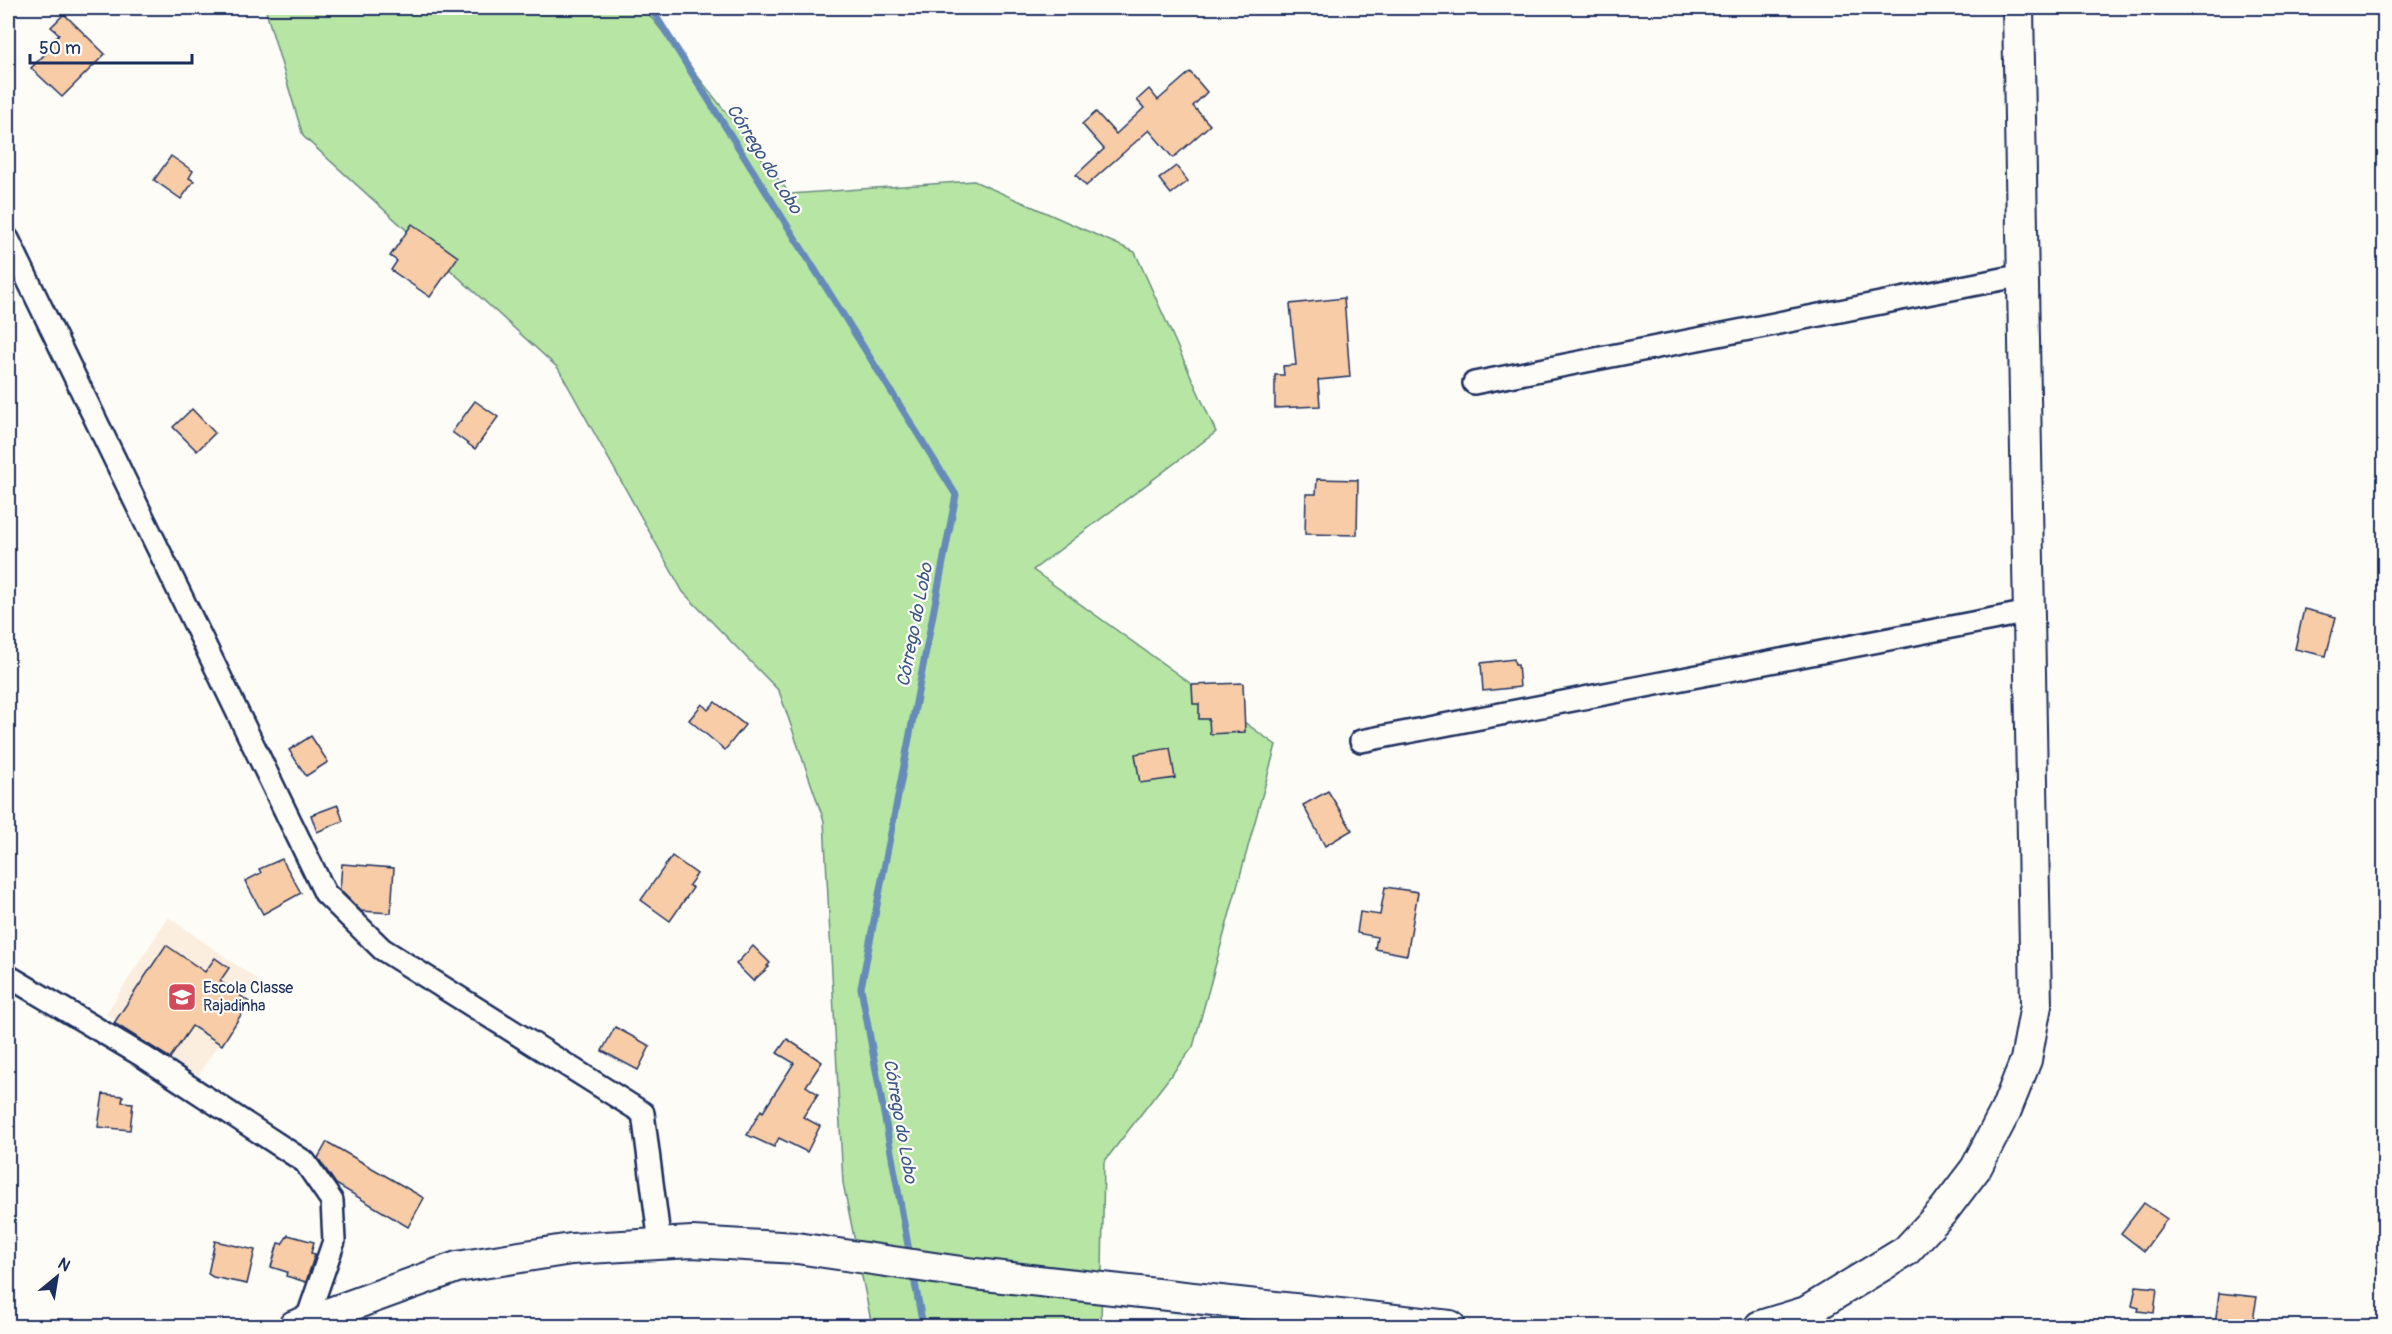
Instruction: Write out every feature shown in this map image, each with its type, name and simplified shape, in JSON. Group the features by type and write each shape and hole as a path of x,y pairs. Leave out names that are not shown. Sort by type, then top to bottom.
{"street":[{"path":"1760,1326 1806,1312 1906,1251 1944,1210 1976,1168 2006,1110 2026,1060 2036,1005 2018,8"},
{"path":"8,240 325,893 382,949 643,1113 660,1244"},
{"path":"1474,383 2023,276"},
{"path":"1361,741 2029,612"},
{"path":"8,976 141,1054 305,1162 332,1201 334,1241 300,1324"},
{"path":"300,1324 457,1267 571,1249 692,1242 797,1248 975,1274 1450,1326"}],"shaded area":[{"name":"Escola Classe Rajadinha","path":"168,917 258,980 198,1076 106,1014"}],"green space":[{"path":"265,8 644,8 790,194 974,181 1135,252 1216,432 1033,570 1276,745 1193,1047 1104,1162 1101,1326 872,1326 843,1183 824,821 779,691 683,592 558,368 303,136"}],"building":[{"path":"64,14 105,54 62,97 31,68 50,49 47,47 59,34 51,27"},
{"path":"1190,72 1207,92 1193,106 1210,125 1173,158 1149,130 1086,186 1076,175 1104,149 1082,124 1096,112 1116,134 1144,108 1137,100 1149,89 1158,100"},
{"path":"171,156 193,171 189,178 194,181 181,199 154,180"},
{"path":"1176,166 1188,181 1171,194 1159,179"},
{"path":"412,224 458,257 430,297 391,270 397,261 390,256"},
{"path":"1344,298 1350,377 1318,380 1320,406 1275,408 1275,375 1284,375 1283,366 1296,365 1290,304"},
{"path":"475,401 498,417 475,449 452,432"},
{"path":"192,409 215,433 197,451 173,427"},
{"path":"1317,479 1358,480 1357,535 1305,534 1306,494 1316,494"},
{"path":"2304,609 2336,617 2326,656 2295,649"},
{"path":"1514,659 1515,665 1518,665 1520,687 1483,691 1481,663"},
{"path":"1243,683 1245,732 1210,734 1209,719 1199,719 1199,704 1193,704 1192,685"},
{"path":"715,702 745,725 725,750 689,720 702,704 708,710"},
{"path":"311,736 328,762 306,776 289,750"},
{"path":"1170,748 1175,778 1140,783 1135,754"},
{"path":"1328,791 1352,830 1325,846 1303,805"},
{"path":"338,805 343,821 317,832 311,815"},
{"path":"672,856 697,874 689,885 693,888 670,921 641,900"},
{"path":"282,859 301,893 263,914 245,881 261,873 259,869"},
{"path":"342,864 394,868 391,913 361,911 340,890"},
{"path":"1385,887 1418,892 1407,955 1375,949 1377,937 1357,933 1360,912 1380,915"},
{"name":"Escola Classe Rajadinha","path":"166,945 205,972 215,958 229,968 220,981 249,1002 222,1045 192,1026 170,1058 114,1023"},
{"path":"753,946 770,963 767,966 769,967 753,981 736,964"},
{"path":"615,1027 650,1046 638,1070 602,1051"},
{"path":"787,1039 822,1062 806,1086 818,1094 803,1117 820,1126 807,1152 779,1138 774,1147 747,1135 761,1110 763,1112 794,1063 777,1053"},
{"path":"103,1094 123,1096 122,1102 133,1103 130,1130 98,1127"},
{"path":"327,1142 424,1198 408,1227 336,1184 318,1158"},
{"path":"2144,1203 2167,1219 2144,1251 2121,1233"},
{"path":"288,1235 314,1242 311,1253 315,1254 306,1282 286,1276 287,1272 271,1267 278,1243 282,1244"},
{"path":"215,1241 255,1250 247,1284 208,1274"},
{"path":"2136,1286 2157,1288 2154,1313 2138,1311 2139,1308 2132,1306"},
{"path":"2219,1293 2257,1297 2252,1326 2215,1326"}],"waterway":[{"name":"Córrego do Lobo","path":"651,8 956,495 861,988 910,1256"},
{"name":"Córrego do Lobo","path":"913,1273 923,1326"}],"place":[{"name":"Escola Classe Rajadinha","path":"182,997"}]}
